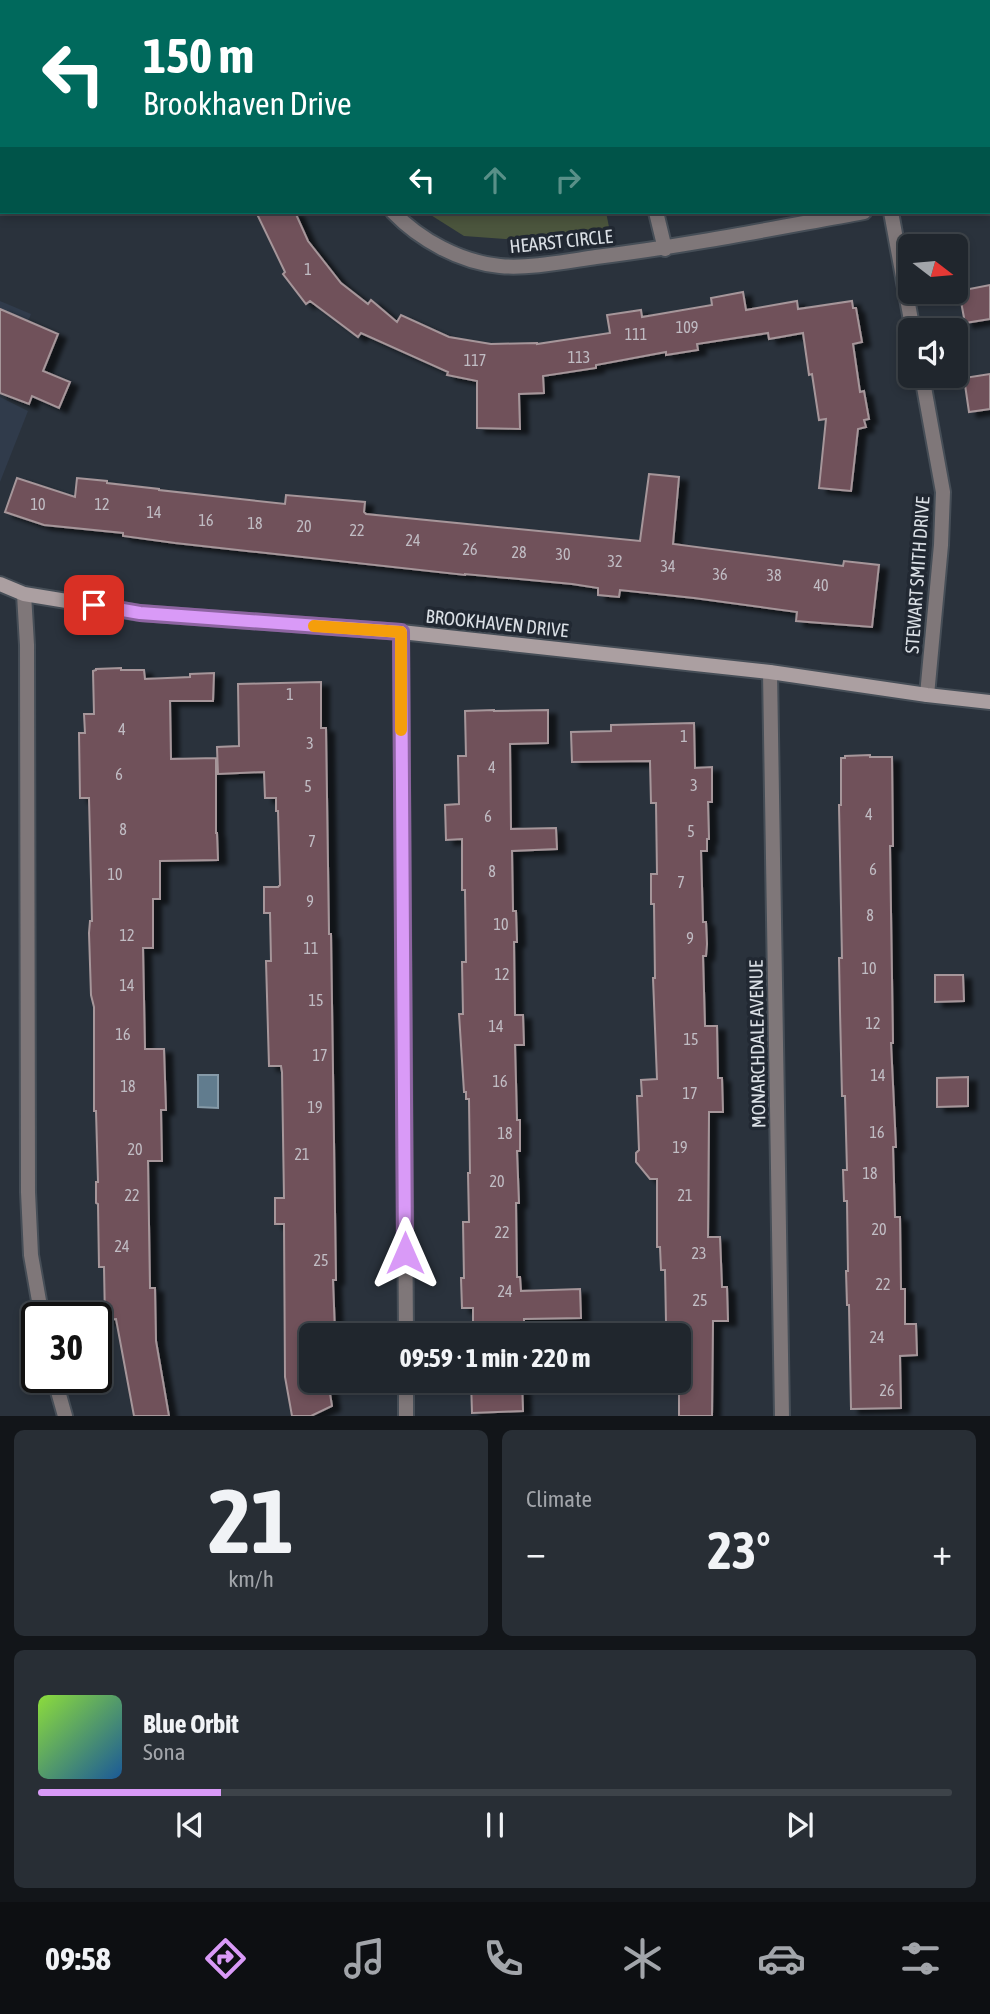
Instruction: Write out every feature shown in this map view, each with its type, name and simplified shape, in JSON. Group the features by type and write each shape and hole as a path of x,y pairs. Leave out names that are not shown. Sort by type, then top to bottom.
{"street":[{"name":"HEARST CIRCLE","path":"395,214 432,243 469,259 501,267 665,249 853,214"},
{"path":"656,214 665,249"},
{"path":"891,214 911,318"},
{"name":"STEWART SMITH DRIVE","path":"924,388 943,492 941,545 927,695"},
{"name":"BROOKHAVEN DRIVE","path":"0,584 24,594 140,613 401,632 770,672 990,702"},
{"path":"24,594 27,645 28,1192 31,1255 38,1302"},
{"path":"401,632 406,1323"},
{"name":"MONARCHDALE AVENUE","path":"770,672 782,1416"},
{"path":"59,1393 65,1416"},
{"path":"406,1393 406,1416"}],"shaded area":[{"path":"0,301 31,314 0,392"},
{"path":"0,397 28,411 0,482"},
{"path":"198,1075 218,1075 218,1108 198,1107"}],"green space":[{"path":"429,214 606,214 610,232 505,239 464,236"}],"building":[{"path":"257,214 296,214 308,241 341,283 368,304 371,300 397,322 401,315 449,337 491,344 537,344 610,333 607,315 641,310 642,317 712,305 711,298 743,292 746,310 797,301 798,309 852,301 853,308 856,308 862,342 853,344 860,392 864,391 869,419 864,420 866,427 858,429 851,491 819,488 826,419 819,420 803,333 769,339 768,333 697,344 698,350 666,355 666,352 596,365 596,368 543,376 544,393 519,394 520,429 477,428 477,381 447,375 448,372 361,333 358,337 310,301 306,304 283,274 285,272"},
{"path":"990,285 990,319 968,323 968,318 964,318 961,304 968,304 968,289"},
{"path":"0,309 58,334 43,371 70,382 59,408 32,396 29,404 0,393"},
{"path":"990,374 990,409 969,412 965,388 968,388 968,377"},
{"path":"649,474 679,477 673,544 843,566 844,561 879,565 872,627 796,621 797,612 694,598 620,590 619,597 598,595 598,588 572,584 175,543 123,536 123,533 44,525 5,512 17,478 75,497 77,478 285,504 286,495 365,502 366,514 640,541"},
{"path":"144,670 145,679 214,673 213,701 170,701 171,759 216,758 218,860 160,861 160,899 153,899 153,948 143,948 145,1049 164,1049 166,1110 161,1110 162,1161 148,1161 150,1288 155,1288 156,1341 169,1416 134,1416 116,1319 112,1319 112,1302 105,1302 104,1267 99,1267 94,1007 91,995 89,933 92,921 89,798 80,798 79,733 85,733 84,714 94,714 93,671"},
{"path":"321,682 321,728 326,728 336,1280 333,1280 335,1323 299,1323 299,1393 330,1393 332,1406 311,1416 292,1416 285,1377 284,1224 275,1224 275,1198 284,1198 282,1072 281,1066 269,1066 266,961 271,961 270,913 264,913 264,887 280,885 278,811 276,798 265,798 264,772 218,774 217,747 239,746 238,684"},
{"path":"548,710 548,743 510,744 511,829 556,828 557,849 512,851 513,911 516,911 517,942 514,942 515,1015 523,1015 524,1045 515,1045 517,1120 520,1120 520,1151 517,1151 519,1203 516,1203 517,1277 520,1277 521,1291 580,1289 581,1318 524,1319 524,1323 473,1323 473,1308 462,1308 463,1222 469,1222 470,1173 469,1099 466,1099 464,1092 459,1014 463,1014 462,962 466,962 465,890 462,890 462,839 446,840 445,805 459,804 458,756 466,756 465,711"},
{"path":"694,723 695,768 712,767 712,802 708,802 709,839 707,851 701,851 703,922 706,922 707,944 706,956 703,956 705,1026 717,1026 718,1078 722,1078 723,1112 709,1112 708,1237 720,1237 722,1287 727,1287 728,1321 713,1321 712,1416 679,1416 679,1393 691,1393 691,1323 666,1322 665,1270 661,1270 660,1247 657,1247 657,1179 650,1179 636,1162 636,1153 639,1150 637,1096 642,1096 641,1080 657,1079 653,978 654,904 651,904 651,874 657,874 656,803 651,803 650,761 572,762 571,732 611,731 611,725"},
{"path":"870,755 892,757 891,1043 896,1147 893,1147 895,1217 900,1217 901,1289 905,1289 905,1324 916,1324 917,1355 900,1356 901,1408 851,1409 846,1271 847,1201 844,1201 843,1170 847,1170 840,1011 839,958 842,958 839,805 841,758"},
{"path":"935,975 963,975 964,1001 935,1002"},
{"path":"968,1077 968,1106 937,1107 937,1078"},
{"path":"471,1393 522,1393 523,1411 472,1413"}],"slow traffic":[{"path":"314,626 401,632 401,730"}],"route":[{"path":"94,605 140,613 401,632 405,1253"}]}
